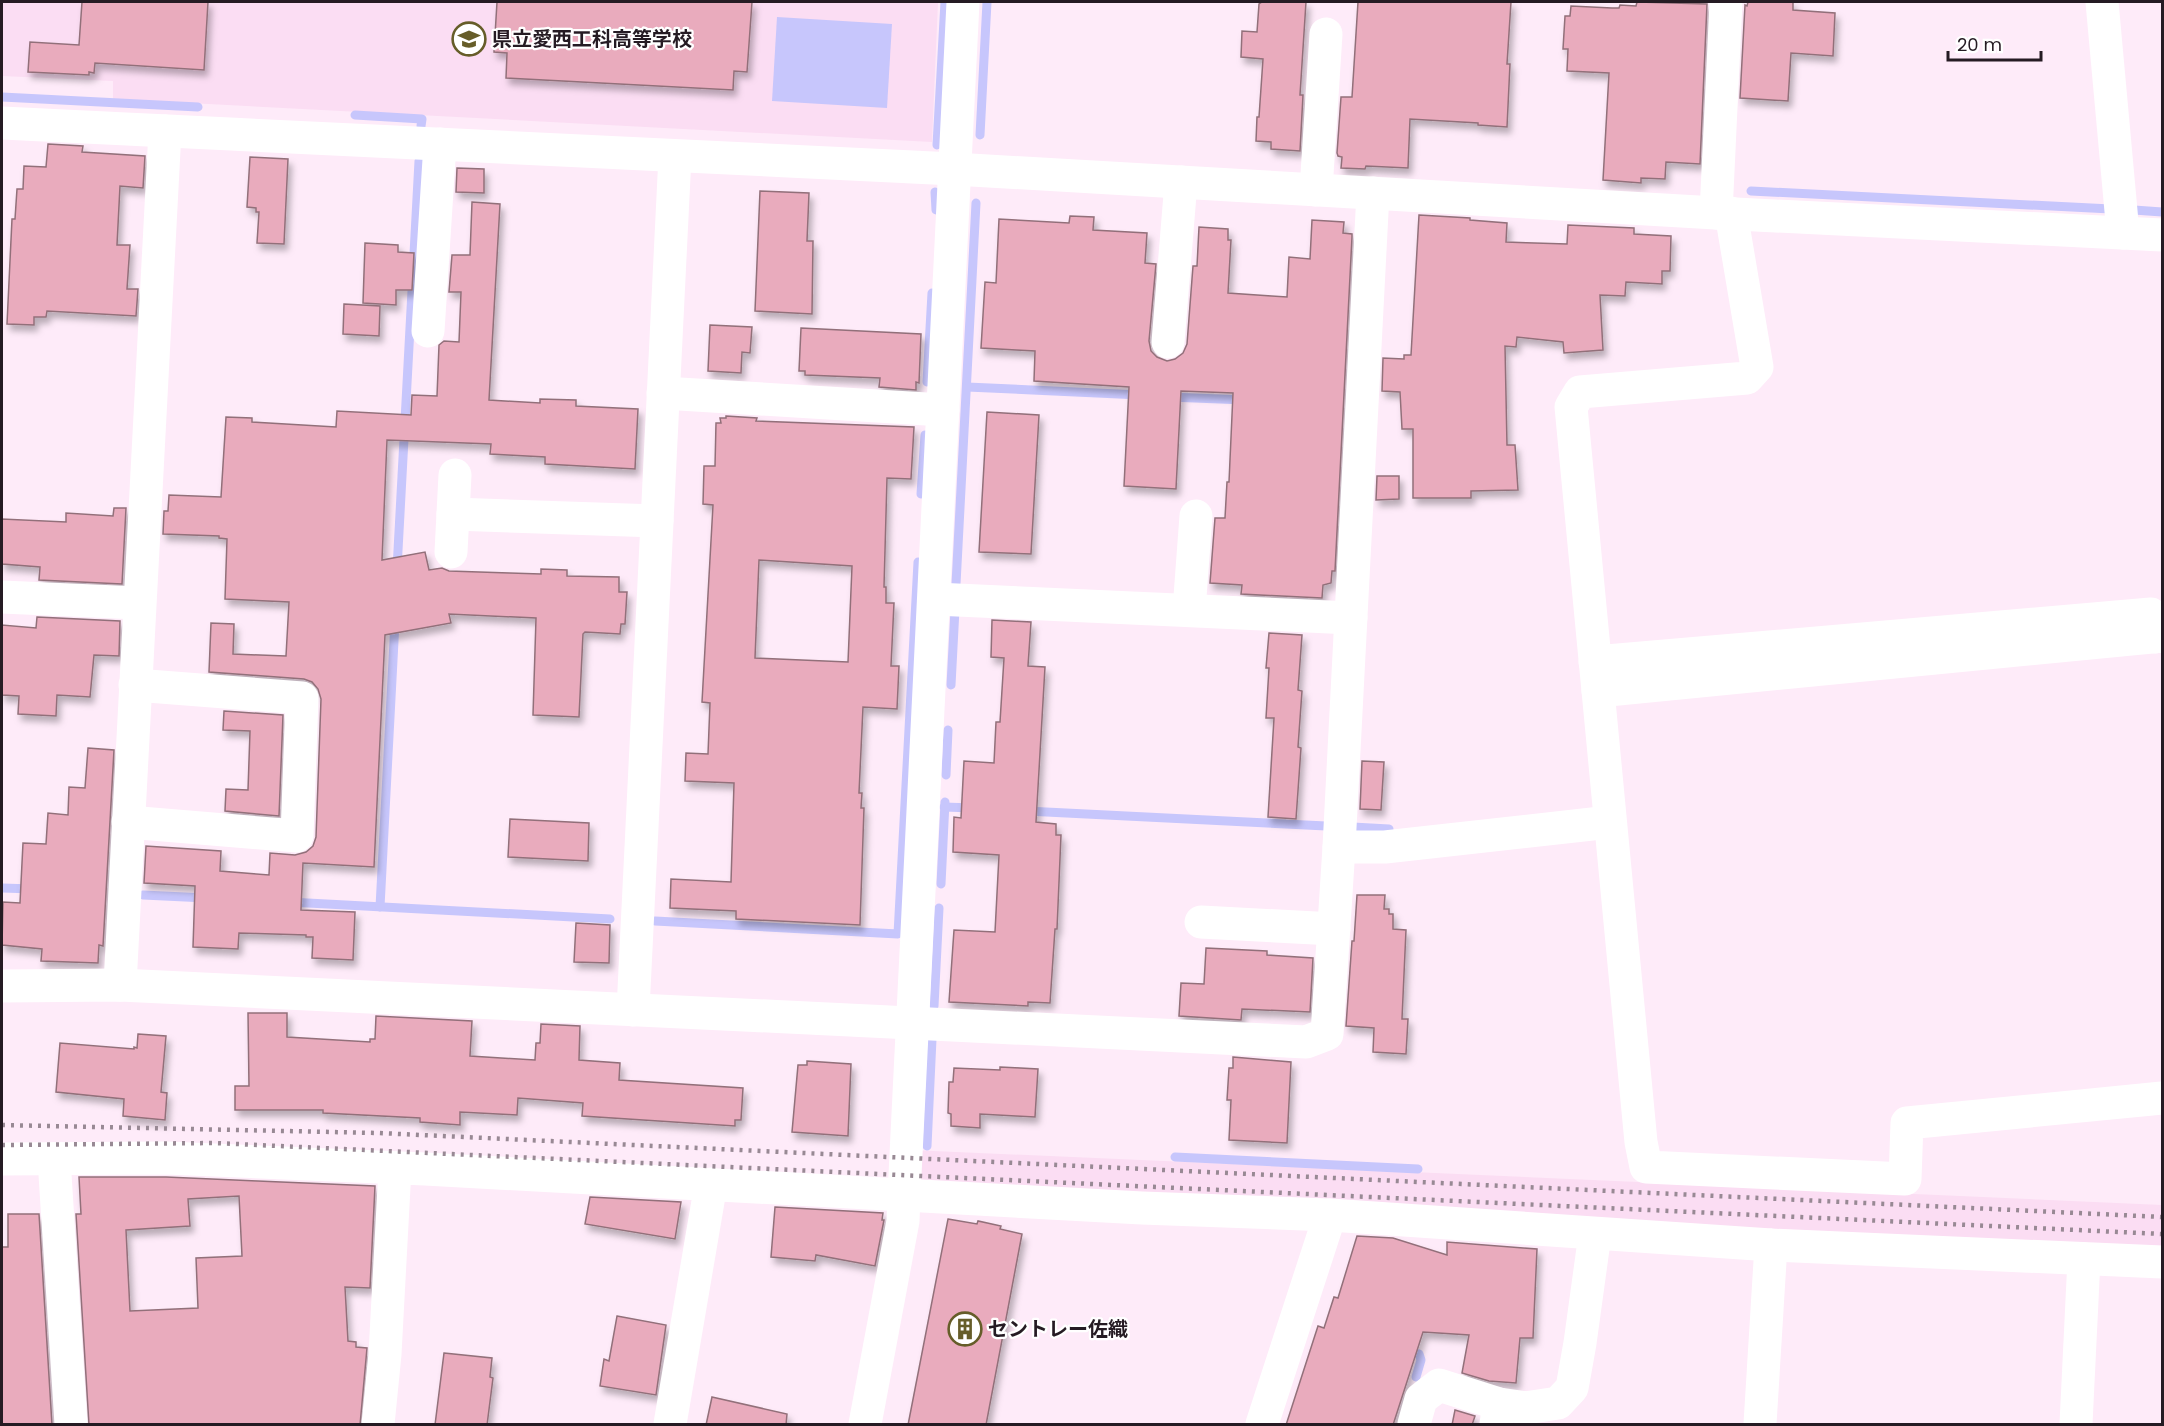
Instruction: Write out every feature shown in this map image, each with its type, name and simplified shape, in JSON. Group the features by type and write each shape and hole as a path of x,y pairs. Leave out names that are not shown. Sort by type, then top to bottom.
{"street":[{"path":"865,1425 903,1221 963,2"},
{"path":"1726,2 1723,213 1757,367 1747,378 1580,392 1571,407 1641,1142 1646,1167 1905,1179 1907,1123 2163,1098"},
{"path":"2102,2 2124,233"},
{"path":"1316,190 1326,34"},
{"path":"2,123 954,169 1723,213 2163,235"},
{"path":"120,985 165,131"},
{"path":"428,331 440,144"},
{"path":"633,1010 675,156"},
{"path":"1168,342 1181,182"},
{"path":"2,986 120,985 1306,1042 1327,1034 1373,193"},
{"path":"663,393 944,410"},
{"path":"451,552 455,475"},
{"path":"453,513 657,521"},
{"path":"1189,610 1196,516"},
{"path":"2,597 139,603"},
{"path":"935,598 1351,618"},
{"path":"1597,676 2151,614 2159,637"},
{"path":"128,822 297,836 302,698 135,685"},
{"path":"1339,846 1385,847 1610,822"},
{"path":"1201,922 1334,929"},
{"path":"2,1159 166,1158 395,1168 1142,1208 1330,1215 1772,1245 2163,1262"},
{"path":"54,1159 70,1425"},
{"path":"378,1425 385,1354 395,1168"},
{"path":"670,1425 711,1184"},
{"path":"1262,1425 1330,1215"},
{"path":"1414,1425 1421,1399 1439,1385 1498,1414 1558,1403 1572,1388 1595,1234"},
{"path":"1760,1425 1772,1245"},
{"path":"2076,1425 2084,1259"}],"shaded area":[{"name":"県立愛西工科高等学校","path":"2,2 938,2 932,142 113,99 113,81 2,76"},
{"path":"911,1150 2162,1205 2162,1248 910,1187"}],"water":[{"path":"777,17 892,24 887,108 772,101"}],"building":[{"path":"82,2 208,2 204,70 95,63 94,73 89,72 89,75 28,72 30,42 79,45"},
{"path":"497,2 752,2 747,72 734,71 733,90 506,78 507,53 494,52"},
{"path":"1262,2 1306,2 1300,95 1303,95 1300,151 1271,149 1271,142 1256,141 1263,59 1241,57 1242,31 1257,32 1259,4"},
{"path":"1358,2 1511,2 1507,64 1510,64 1507,127 1410,119 1408,168 1366,166 1365,169 1341,168 1342,157 1337,153 1341,97 1352,97"},
{"path":"1637,2 1707,4 1700,164 1666,162 1665,179 1641,178 1641,183 1603,180 1609,73 1567,71 1568,49 1563,49 1565,16 1570,16 1571,6 1619,8 1620,5 1636,6"},
{"path":"1748,2 1793,2 1793,10 1835,13 1833,56 1791,53 1788,101 1740,98 1745,5 1747,6"},
{"path":"48,144 83,146 82,152 145,156 143,188 120,186 117,245 130,245 127,289 138,289 136,316 47,311 46,317 34,317 34,325 7,324 12,219 15,219 17,189 23,189 24,166 46,167"},
{"path":"250,157 288,159 284,244 257,243 259,212 256,212 256,208 247,207"},
{"path":"457,168 484,169 484,193 456,192"},
{"path":"760,191 809,193 807,241 813,241 812,314 755,311"},
{"path":"472,202 500,204 489,400 540,403 540,399 576,400 576,406 638,409 635,469 545,464 545,457 490,454 491,444 387,440 382,560 425,552 429,570 442,568 449,571 541,574 541,569 567,570 567,576 619,577 619,592 627,592 625,624 621,624 620,634 585,632 583,634 579,717 533,715 536,618 449,614 451,623 385,635 374,867 303,863 301,910 355,912 353,960 312,958 313,937 306,937 306,935 239,933 238,949 193,947 195,886 144,883 146,846 221,851 220,871 269,875 270,853 295,855 306,852 313,846 316,837 321,699 318,689 312,682 304,679 209,672 211,623 234,624 233,654 286,656 289,602 225,599 227,539 219,538 219,536 163,534 164,511 168,511 169,495 221,497 226,417 252,418 252,422 336,427 337,411 411,415 412,395 437,396 439,345 444,341 459,342 461,292 449,292 452,255 470,255"},
{"path":"1419,215 1507,223 1506,242 1567,244 1568,225 1634,228 1634,234 1671,236 1670,271 1662,271 1662,284 1626,282 1625,296 1600,295 1603,350 1564,353 1563,342 1517,337 1516,347 1505,346 1507,445 1515,445 1518,490 1471,491 1471,498 1413,498 1413,429 1402,429 1400,392 1382,391 1383,358 1404,359 1404,355 1411,355"},
{"path":"1070,216 1094,217 1093,230 1147,233 1145,263 1156,264 1149,341 1151,351 1157,357 1167,361 1183,353 1187,344 1193,266 1197,266 1199,227 1228,229 1228,240 1231,240 1228,293 1287,297 1289,257 1310,259 1312,220 1344,222 1343,233 1352,234 1335,571 1332,571 1331,583 1323,585 1322,598 1241,594 1242,585 1210,583 1215,518 1225,518 1233,393 1181,391 1176,489 1124,486 1129,387 1034,381 1035,351 981,348 985,282 996,283 999,219 1069,223"},
{"path":"365,243 398,245 398,252 414,253 412,290 396,290 396,305 363,303"},
{"path":"344,304 380,306 379,336 343,334"},
{"path":"710,325 752,327 750,353 742,352 741,373 708,371"},
{"path":"801,328 921,334 919,383 916,382 916,390 879,387 880,378 805,375 805,371 799,371"},
{"path":"987,412 1039,415 1031,554 979,552"},
{"path":"726,416 757,418 756,421 914,427 911,479 887,478 884,587 886,587 886,603 894,603 891,666 899,666 897,709 863,707 859,793 862,793 861,808 864,808 860,925 736,919 736,911 670,908 671,879 731,882 734,783 685,781 686,753 708,754 710,703 702,702 713,505 703,504 704,466 715,466 716,423 721,423 720,418 726,418","holes":["759,560 852,566 848,662 755,658"]},
{"path":"1377,476 1399,476 1399,499 1376,500"},
{"path":"114,508 126,508 122,584 39,580 40,567 2,564 2,519 66,522 66,513 113,516"},
{"path":"37,617 120,621 119,656 94,655 90,697 57,695 56,716 18,714 19,696 2,695 2,625 36,628"},
{"path":"992,620 1031,622 1028,666 1045,667 1036,822 1056,824 1056,835 1061,835 1057,929 1055,929 1050,1003 1028,1002 1028,1006 949,1002 954,930 995,932 999,855 953,852 954,817 961,818 964,761 994,763 996,722 1000,722 1004,658 991,657"},
{"path":"1269,633 1302,635 1298,690 1302,691 1298,747 1301,748 1296,819 1268,817 1274,718 1266,718"},
{"path":"224,711 283,715 279,816 225,811 226,789 248,790 250,731 223,730"},
{"path":"88,748 114,750 103,946 99,945 98,963 41,961 42,949 2,945 3,902 20,903 23,843 46,844 48,813 68,815 69,787 85,788"},
{"path":"1362,761 1384,762 1381,810 1360,809"},
{"path":"510,819 589,823 588,861 508,857"},
{"path":"1357,895 1385,895 1384,909 1389,909 1389,914 1393,914 1393,929 1406,930 1402,1019 1408,1019 1406,1054 1373,1052 1374,1028 1346,1026"},
{"path":"576,923 610,925 609,963 574,962"},
{"path":"1206,948 1267,951 1267,955 1313,958 1310,1012 1242,1009 1241,1020 1179,1016 1181,983 1204,984"},
{"path":"248,1013 287,1013 287,1037 370,1042 370,1039 375,1039 376,1016 472,1021 470,1056 535,1060 536,1043 540,1043 541,1024 580,1026 579,1060 620,1063 619,1080 743,1088 741,1120 735,1120 735,1126 582,1116 583,1103 518,1098 517,1115 460,1112 460,1125 420,1122 420,1118 323,1113 323,1110 235,1110 235,1086 249,1086"},
{"path":"138,1034 166,1036 161,1092 167,1093 165,1120 123,1116 124,1099 56,1092 60,1043 134,1049 134,1047 137,1048"},
{"path":"1233,1057 1291,1062 1287,1143 1229,1140 1231,1100 1227,1100 1229,1068 1233,1068"},
{"path":"807,1061 851,1064 848,1136 792,1132 798,1065 807,1065"},
{"path":"1000,1067 1038,1069 1035,1117 980,1114 980,1128 951,1126 951,1114 948,1113 949,1082 953,1082 954,1068 1000,1070"},
{"path":"79,1177 166,1177 375,1186 370,1288 345,1287 348,1341 356,1342 356,1347 367,1348 360,1425 89,1425 76,1214 81,1214","holes":["239,1196 242,1256 196,1258 198,1308 130,1311 126,1230 190,1226 188,1199"]},
{"path":"590,1197 681,1202 675,1239 585,1224"},
{"path":"775,1207 883,1213 882,1220 884,1220 875,1266 816,1255 815,1261 771,1257"},
{"path":"8,1214 39,1214 52,1425 2,1425 2,1247 8,1247"},
{"name":"セントレー佐織","path":"948,1219 977,1224 978,1221 1022,1234 986,1425 908,1425"},
{"path":"1357,1236 1393,1238 1447,1255 1447,1242 1537,1249 1533,1338 1520,1338 1516,1383 1489,1381 1462,1373 1469,1335 1423,1332 1393,1425 1286,1425 1318,1326 1324,1328 1334,1297 1338,1298"},
{"path":"617,1316 666,1325 656,1395 600,1386 604,1359 609,1361"},
{"path":"444,1353 492,1358 490,1377 493,1378 487,1425 435,1425"},
{"path":"712,1397 787,1414 786,1425 706,1425"},
{"path":"1455,1410 1475,1416 1472,1425 1452,1425"}],"waterway":[{"path":"937,145 945,2"},
{"path":"980,135 987,2"},
{"path":"2,97 198,107"},
{"path":"355,115 422,119 421,126"},
{"path":"397,569 419,161"},
{"path":"1751,191 2111,209"},
{"path":"935,192 936,210"},
{"path":"956,584 976,203"},
{"path":"2134,210 2162,212"},
{"path":"927,382 932,293"},
{"path":"967,387 1140,395"},
{"path":"1169,397 1245,400"},
{"path":"921,494 925,435"},
{"path":"655,921 898,934 918,562"},
{"path":"951,685 955,609"},
{"path":"380,907 395,622"},
{"path":"946,775 948,730"},
{"path":"941,884 945,802"},
{"path":"944,807 973,808"},
{"path":"1026,811 1326,826"},
{"path":"1353,827 1389,829"},
{"path":"2,888 33,889"},
{"path":"143,895 206,898"},
{"path":"289,902 610,919"},
{"path":"934,1006 939,908"},
{"path":"927,1146 932,1039"},
{"path":"1175,1157 1418,1169"},
{"path":"1407,1350 1419,1354 1421,1360 1416,1377"}],"railway":[{"path":"2,1125 379,1133 2162,1217"},
{"path":"2,1145 215,1143 2162,1234"}],"place":[{"name":"県立愛西工科高等学校","path":"469,39"},
{"name":"セントレー佐織","path":"965,1329"}]}
